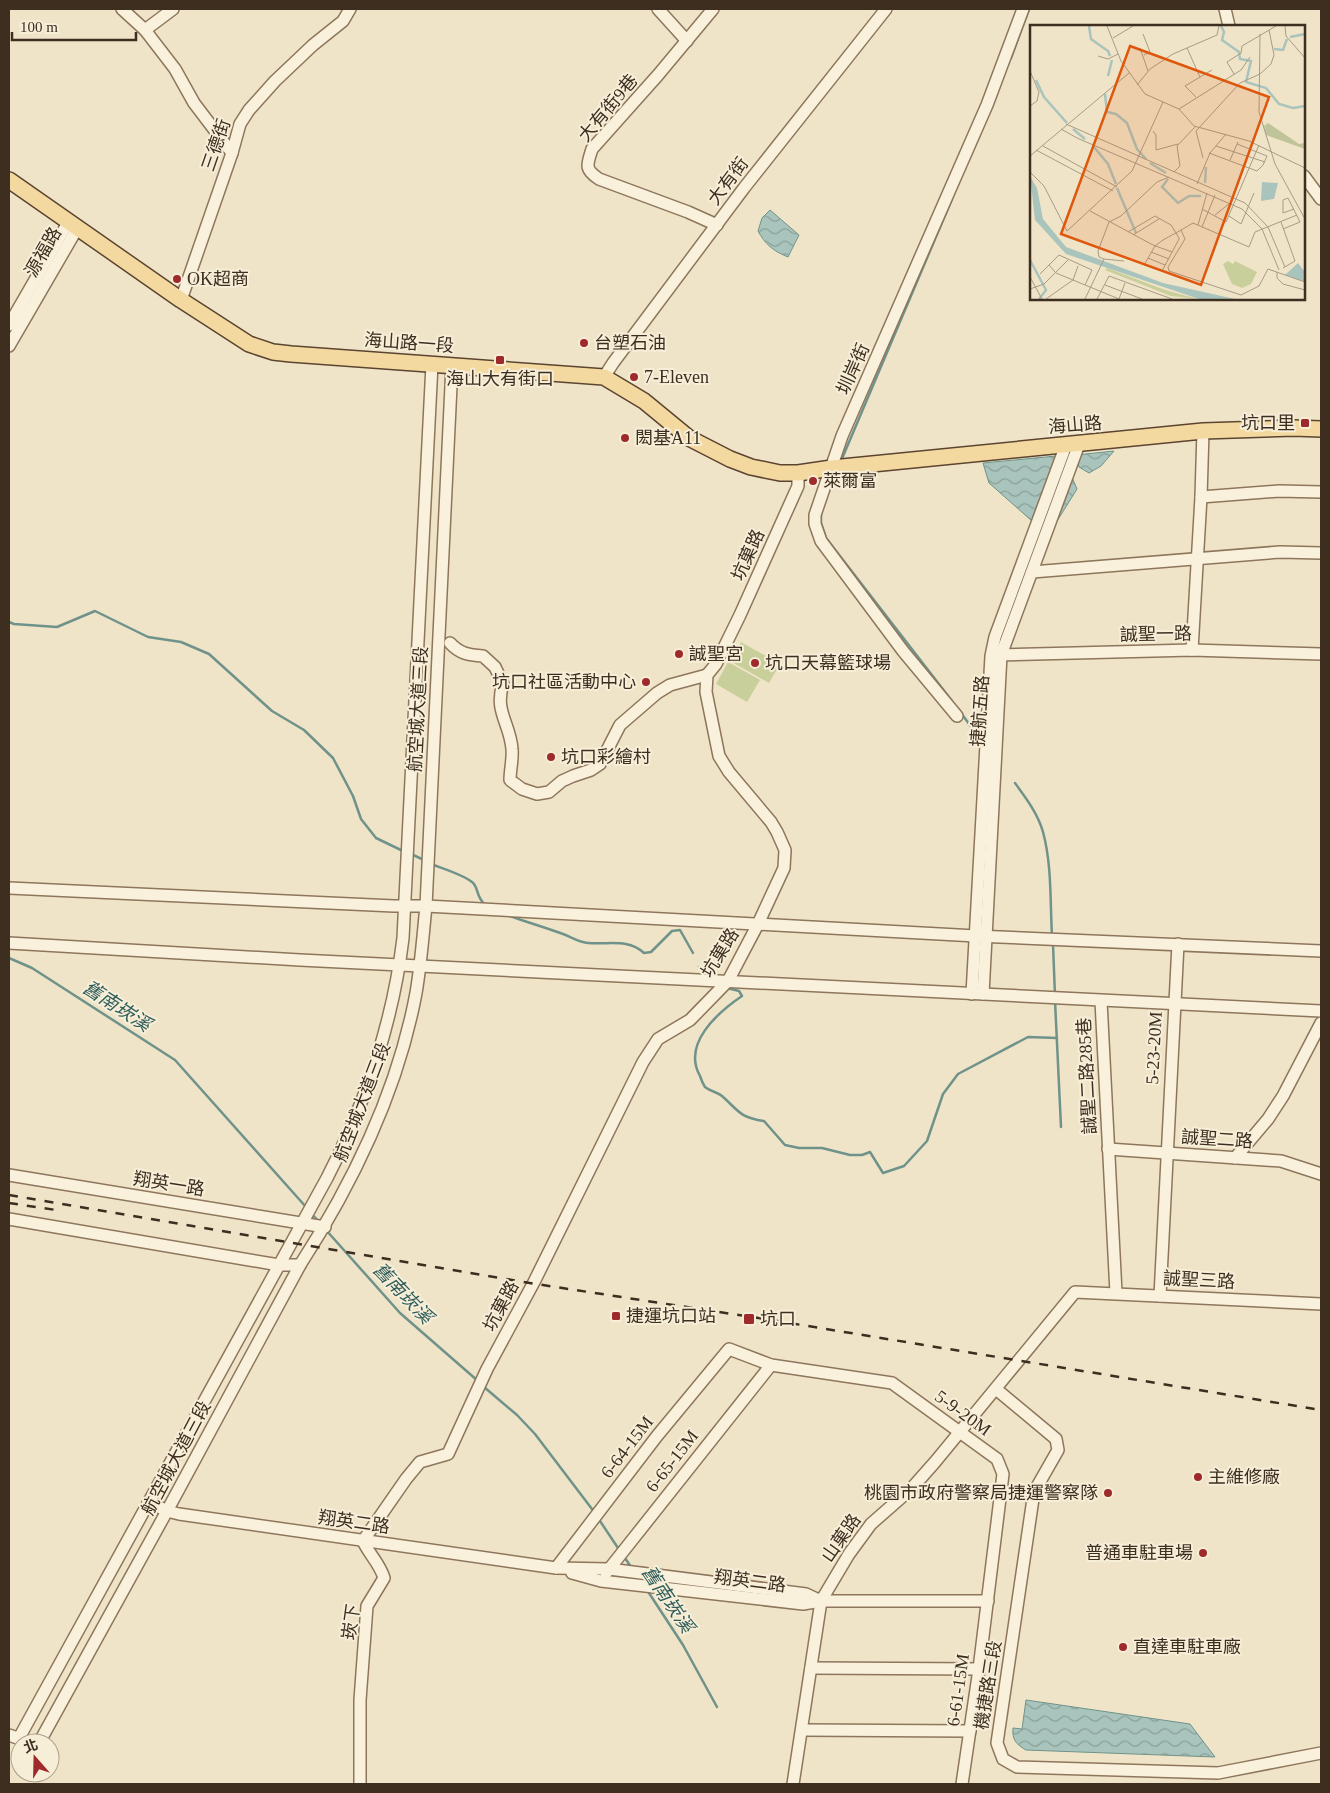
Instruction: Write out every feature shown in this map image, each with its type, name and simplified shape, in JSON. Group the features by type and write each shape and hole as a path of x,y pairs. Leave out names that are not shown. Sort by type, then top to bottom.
{"main road":[{"name":"海山路一段","path":"9,180 181,300 250,344 273,352 604,378 644,401 689,438 730,459 752,467 780,473 798,474 832,468"},
{"name":"海山路","path":"832,468 1203,431 1294,428 1321,430"}],"street":[{"path":"122,9 145,30 175,69 194,103 232,153"},
{"path":"145,30 173,9"},
{"name":"三德街","path":"181,300 232,153 240,124 249,110 275,81 306,51 342,21 350,9"},
{"path":"658,9 687,41"},
{"name":"大有街9巷","path":"713,9 592,149 587,164 590,172 599,179 688,212 717,225"},
{"name":"大有街","path":"604,378 613,362 717,225 886,9"},
{"name":"圳岸街","path":"957,716 903,651 821,541 815,524 815,514 842,436 988,104 1023,9"},
{"path":"1225,9 1230,25"},
{"path":"1305,177 1321,200"},
{"name":"源福路","path":"9,325 74,224"},
{"name":"源福路","path":"9,346 74,224"},
{"name":"航空城大道三段","path":"16,1733 149,1502 348,1138 385,1036 400,964 405,906 432,364"},
{"name":"航空城大道三段","path":"45,1733 168,1511 300,1265 324,1227 350,1178 388,1092 404,1041 416,994 426,906 452,365"},
{"path":"1192,650 1203,431"},
{"name":"捷航五路","path":"996,655 1032,572 1073,444"},
{"name":"捷航五路","path":"977,994 994,776 995,637 1073,444"},
{"name":"坑菓路","path":"363,1541 420,1462 448,1454 487,1369 571,1208 642,1062 658,1039 690,1020 728,981 758,924 784,868 785,850 772,822 729,772 719,756 706,692 707,674 716,664 745,606 798,486 798,474"},
{"path":"1201,497 1279,491 1321,492"},
{"path":"1032,572 1280,552 1321,553"},
{"path":"450,643 458,651 469,655 483,656 495,667 504,684 500,695 500,706 513,751 510,780 522,789 537,794 549,792 562,781 591,770 600,764 620,725 658,693 670,685 707,674"},
{"name":"誠聖一路","path":"996,655 1192,650 1321,654"},
{"path":"9,888 426,906 982,936 1321,951"},
{"path":"9,943 420,966 1321,1011"},
{"name":"5-23-20M","path":"1160,1296 1178,944"},
{"name":"誠聖二路285巷","path":"1101,1001 1116,1293"},
{"path":"1235,1158 1268,1119 1284,1096 1321,1023"},
{"name":"誠聖二路","path":"1108,1149 1282,1161 1321,1174"},
{"name":"翔英一路","path":"9,1175 324,1227"},
{"path":"9,1219 279,1265 300,1265"},
{"name":"誠聖三路","path":"1075,1292 1321,1304"},
{"name":"山菓路","path":"793,1784 821,1600 849,1554 871,1524 912,1488 960,1434 1075,1292"},
{"name":"5-9-20M","path":"729,1350 771,1365 892,1383 997,1460 1003,1474 988,1601"},
{"name":"6-64-15M","path":"556,1568 657,1436 729,1350"},
{"name":"6-65-15M","path":"601,1581 771,1365"},
{"name":"機捷路三段","path":"996,1389 1056,1439 1058,1450 1034,1492 996,1743 1003,1759 1017,1767 1218,1772 1321,1753"},
{"name":"翔英二路","path":"149,1502 178,1514 363,1541 556,1568 609,1569 806,1594 821,1600"},
{"name":"崁下","path":"360,1784 360,1700 367,1606 384,1578 382,1571 363,1541"},
{"name":"翔英二路","path":"556,1568 601,1581 803,1604 821,1600 988,1601"},
{"name":"6-61-15M","path":"962,1784 988,1601"},
{"path":"811,1668 979,1669"},
{"path":"802,1730 970,1732"}],"green space":[{"name":"坑口天幕籃球場","path":"741,642 780,664 769,683 730,661"},
{"path":"728,662 760,680 747,702 716,684"}],"water":[{"path":"770,210 799,235 788,257 770,247 758,231 762,218"},
{"path":"1114,451 1101,466 1089,473 1079,467 1076,455"},
{"path":"1067,455 1071,475 1077,489 1054,526 1048,531 1041,529 989,483 983,463"},
{"path":"1026,1700 1190,1724 1215,1757 1026,1750 1015,1741 1013,1728 1022,1729"}],"waterway":[{"path":"1011,58 1029,9"},
{"path":"841,461 952,199"},
{"path":"821,512 821,523 826,538 952,701"},
{"path":"9,622 57,627 95,611 148,637 181,642 209,654 272,711 304,730 333,758 353,796 361,819 376,838 403,851"},
{"path":"961,713 978,736"},
{"path":"1015,783 1035,813 1043,832 1049,870 1052,936"},
{"path":"411,854 424,860"},
{"path":"431,864 471,881 485,905"},
{"path":"507,915 585,943 631,945 644,953 651,952 672,931 680,930 693,953"},
{"path":"1053,944 1055,996"},
{"name":"舊南崁溪","path":"9,958 32,968 175,1060 306,1207"},
{"path":"699,967 706,976"},
{"path":"727,988 739,991 742,996 713,1020 705,1030 695,1052 696,1064 705,1087 722,1096 744,1116 764,1121 785,1145 799,1148 822,1148 850,1155 862,1155 870,1152 883,1173 904,1166 927,1141 943,1094 958,1074 1028,1037 1057,1038"},
{"path":"1055,1001 1061,1127"},
{"name":"舊南崁溪","path":"311,1213 319,1222"},
{"name":"舊南崁溪","path":"326,1230 400,1313 478,1381"},
{"name":"舊南崁溪","path":"484,1387 517,1415 535,1434 595,1513"},
{"name":"舊南崁溪","path":"598,1518 620,1551"},
{"name":"舊南崁溪","path":"623,1555 631,1567"},
{"name":"舊南崁溪","path":"647,1590 683,1645 717,1707"}],"railway":[{"path":"9,1195 536,1284 765,1319 1321,1410"},
{"path":"9,1203 56,1210"}],"place":[{"name":"OK超商","path":"177,279"},
{"name":"台塑石油","path":"584,343"},
{"name":"海山大有街口","path":"500,360"},
{"name":"7-Eleven","path":"634,377"},
{"name":"坑口里","path":"1305,423"},
{"name":"閎基A11","path":"625,438"},
{"name":"萊爾富","path":"813,481"},
{"name":"誠聖宮","path":"679,654"},
{"name":"坑口天幕籃球場","path":"755,663"},
{"name":"坑口社區活動中心","path":"646,682"},
{"name":"坑口彩繪村","path":"551,757"},
{"name":"捷運坑口站","path":"616,1316"},
{"name":"坑口","path":"749,1319"},
{"name":"主維修廠","path":"1198,1477"},
{"name":"桃園市政府警察局捷運警察隊","path":"1108,1493"},
{"name":"普通車駐車場","path":"1203,1553"},
{"name":"直達車駐車廠","path":"1123,1647"}]}
